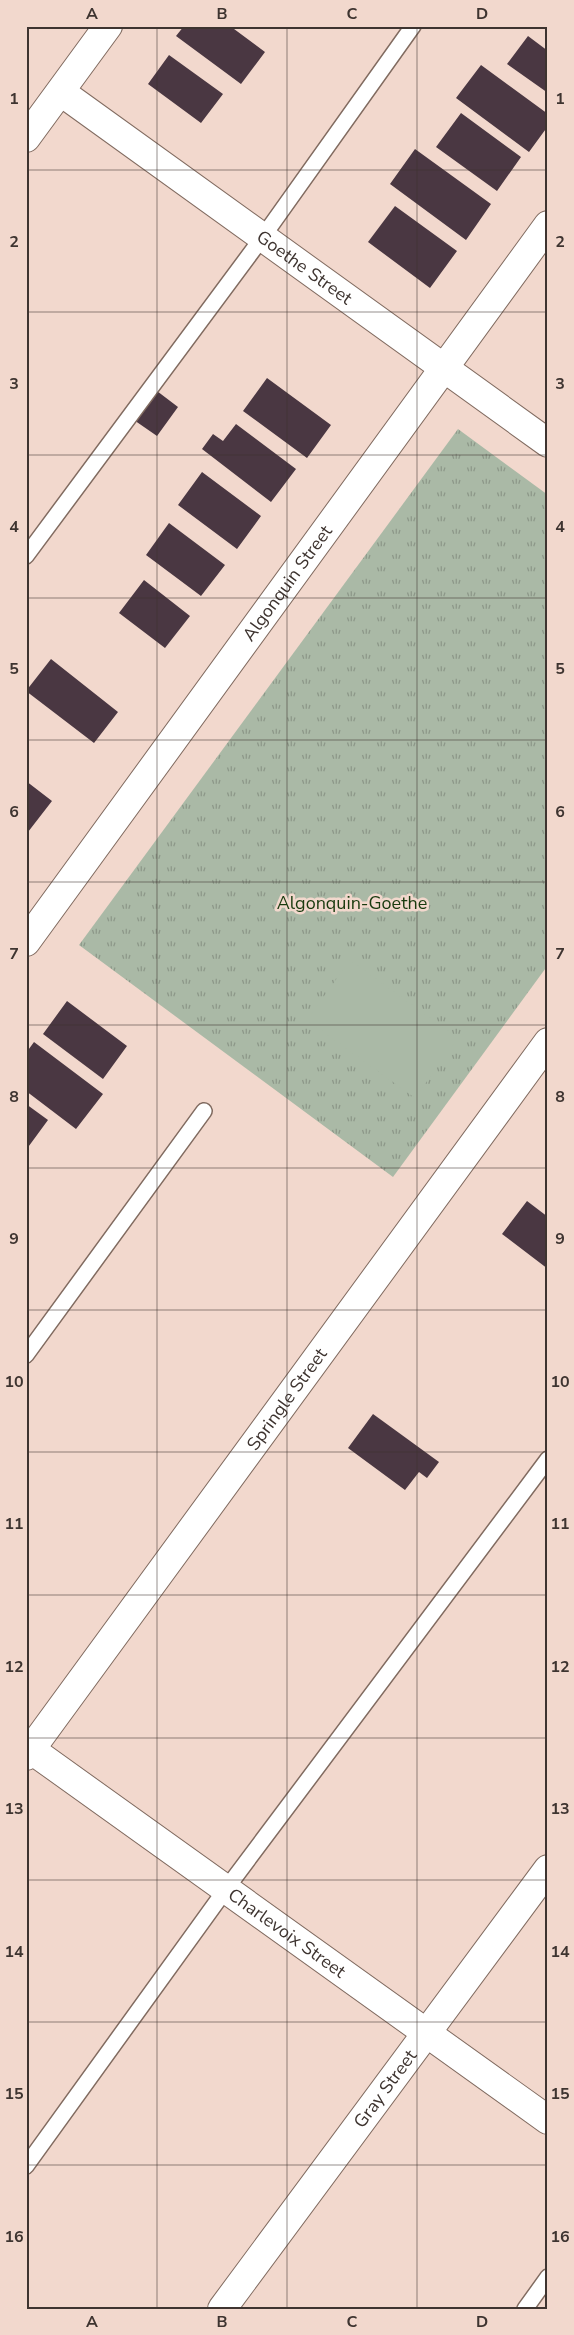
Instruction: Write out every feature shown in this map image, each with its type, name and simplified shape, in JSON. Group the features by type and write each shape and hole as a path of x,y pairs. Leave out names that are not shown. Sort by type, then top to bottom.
{"street":[{"path":"26,138 108,26"},
{"name":"Goethe Street","path":"61,92 548,443"},
{"name":"Algonquin Street","path":"26,942 548,225"},
{"name":"Springle Street","path":"28,1750 548,1042"},
{"name":"Charlevoix Street","path":"28,1750 423,2029 425,2033 548,2120"},
{"name":"Gray Street","path":"222,2309 548,1869"}],"lane":[{"path":"26,556 262,238 413,26"},
{"path":"26,1355 204,1111"},
{"path":"26,2166 226,1889 548,1459"},
{"path":"525,2309 548,2278"}],"green space":[{"name":"Algonquin-Goethe","path":"458,429 548,495 548,965 393,1177 79,945"},
{"path":"350,960 458,1038 415,1098 307,1020"}],"building":[{"path":"184,26 230,26 265,52 241,84 176,36"},
{"path":"528,36 548,51 548,93 507,64"},
{"path":"169,55 223,94 201,123 148,84"},
{"path":"481,65 548,114 548,126 529,152 456,98"},
{"path":"461,113 521,157 497,191 436,147"},
{"path":"415,149 491,204 466,240 390,184"},
{"path":"395,206 457,251 430,288 368,242"},
{"path":"267,378 331,425 307,458 243,411"},
{"path":"153,388 178,407 157,436 131,418"},
{"path":"236,424 296,469 271,502 202,449 213,434 223,441"},
{"path":"202,472 261,516 237,549 178,505"},
{"path":"169,523 225,565 201,596 146,555"},
{"path":"144,580 190,616 165,648 119,613"},
{"path":"51,659 118,712 94,743 26,691"},
{"path":"26,781 52,801 28,832 26,831"},
{"path":"67,1001 127,1046 103,1079 43,1034"},
{"path":"34,1042 103,1094 76,1129 26,1091 26,1053"},
{"path":"26,1104 48,1120 26,1150"},
{"path":"527,1201 548,1217 548,1269 502,1234"},
{"path":"373,1414 439,1462 427,1478 419,1472 405,1490 348,1448"}]}
